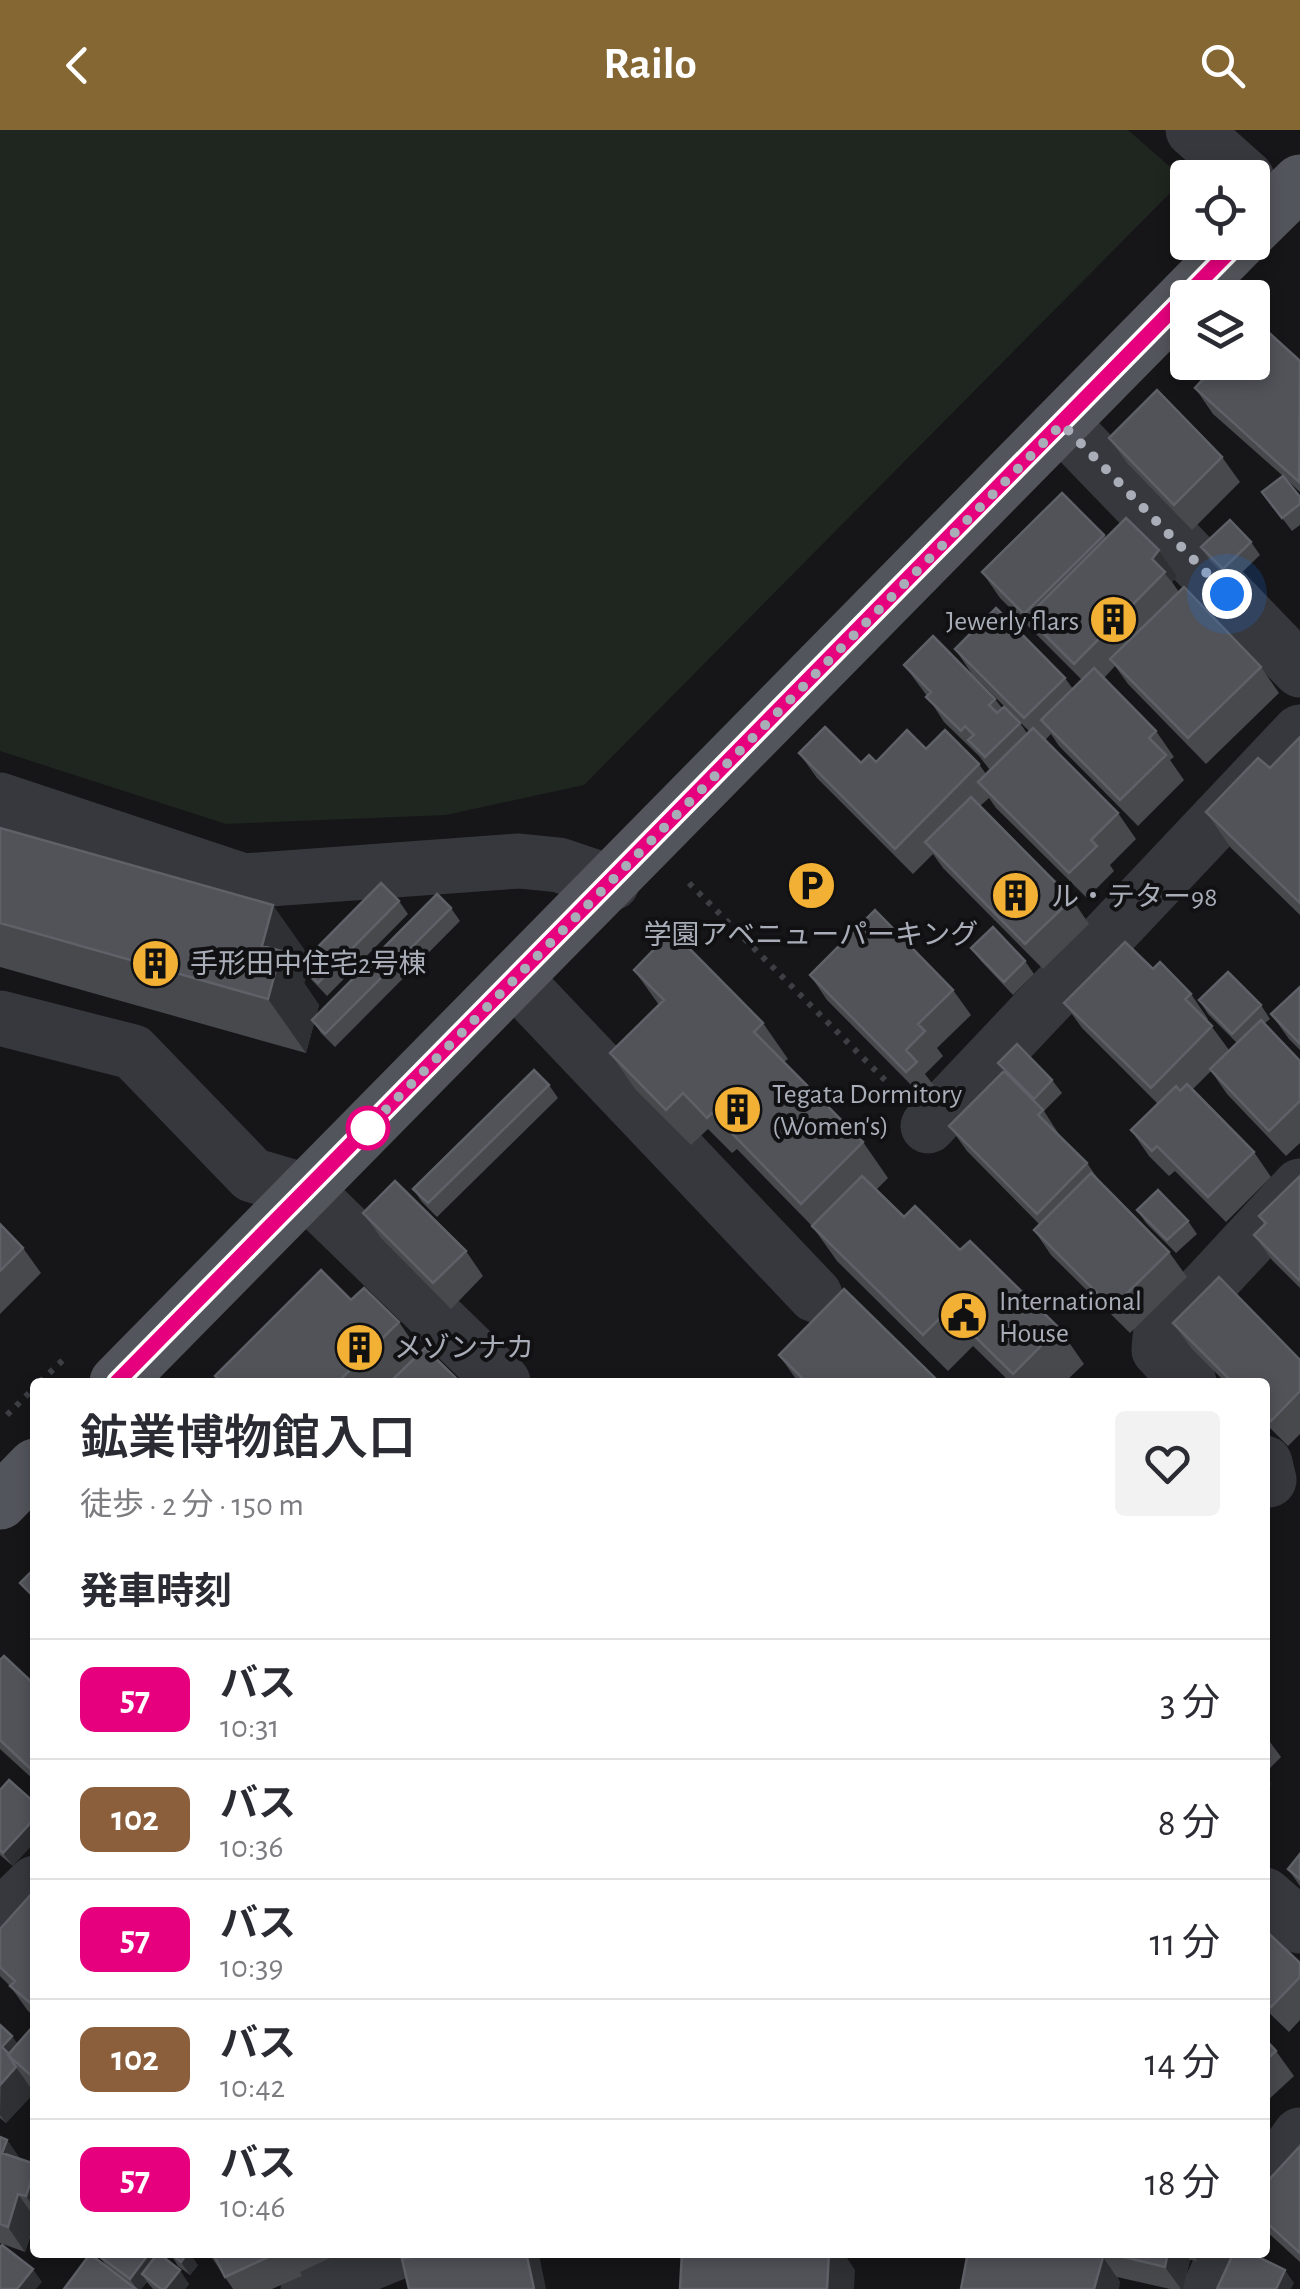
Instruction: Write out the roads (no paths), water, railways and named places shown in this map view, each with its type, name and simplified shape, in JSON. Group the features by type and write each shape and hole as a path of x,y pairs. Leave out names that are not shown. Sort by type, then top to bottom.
{"main road":[{"path":"121,1378 1221,260"},
{"path":"0,1502 30,1471"}],"street":[{"path":"1193,130 1227,160"},
{"path":"1062,424 1300,670"},
{"path":"930,1125 1300,732"},
{"path":"0,800 244,881 518,861 559,865 612,883"},
{"path":"516,980 814,1295"},
{"path":"5,1024 133,1052 252,1175 306,1191 498,1378"},
{"path":"1186,1378 1160,1350 1160,1337 1300,1186"},
{"path":"0,1917 30,1888"},
{"path":"1270,1899 1300,1926"},
{"path":"1270,2175 1300,2135"},
{"path":"308,2289 383,2258"},
{"path":"1210,2289 1225,2258"}],"place":[{"name":"Jewerly flars","path":"1114,620"},
{"name":"学園アベニューパーキング","path":"811,886"},
{"name":"ル・テター98","path":"1016,896"},
{"name":"手形田中住宅2号棟","path":"155,963"},
{"name":"Tegata Dormitory (Women's)","path":"737,1109"},
{"name":"International House","path":"964,1316"},
{"name":"メゾンナカ","path":"359,1347"}]}
